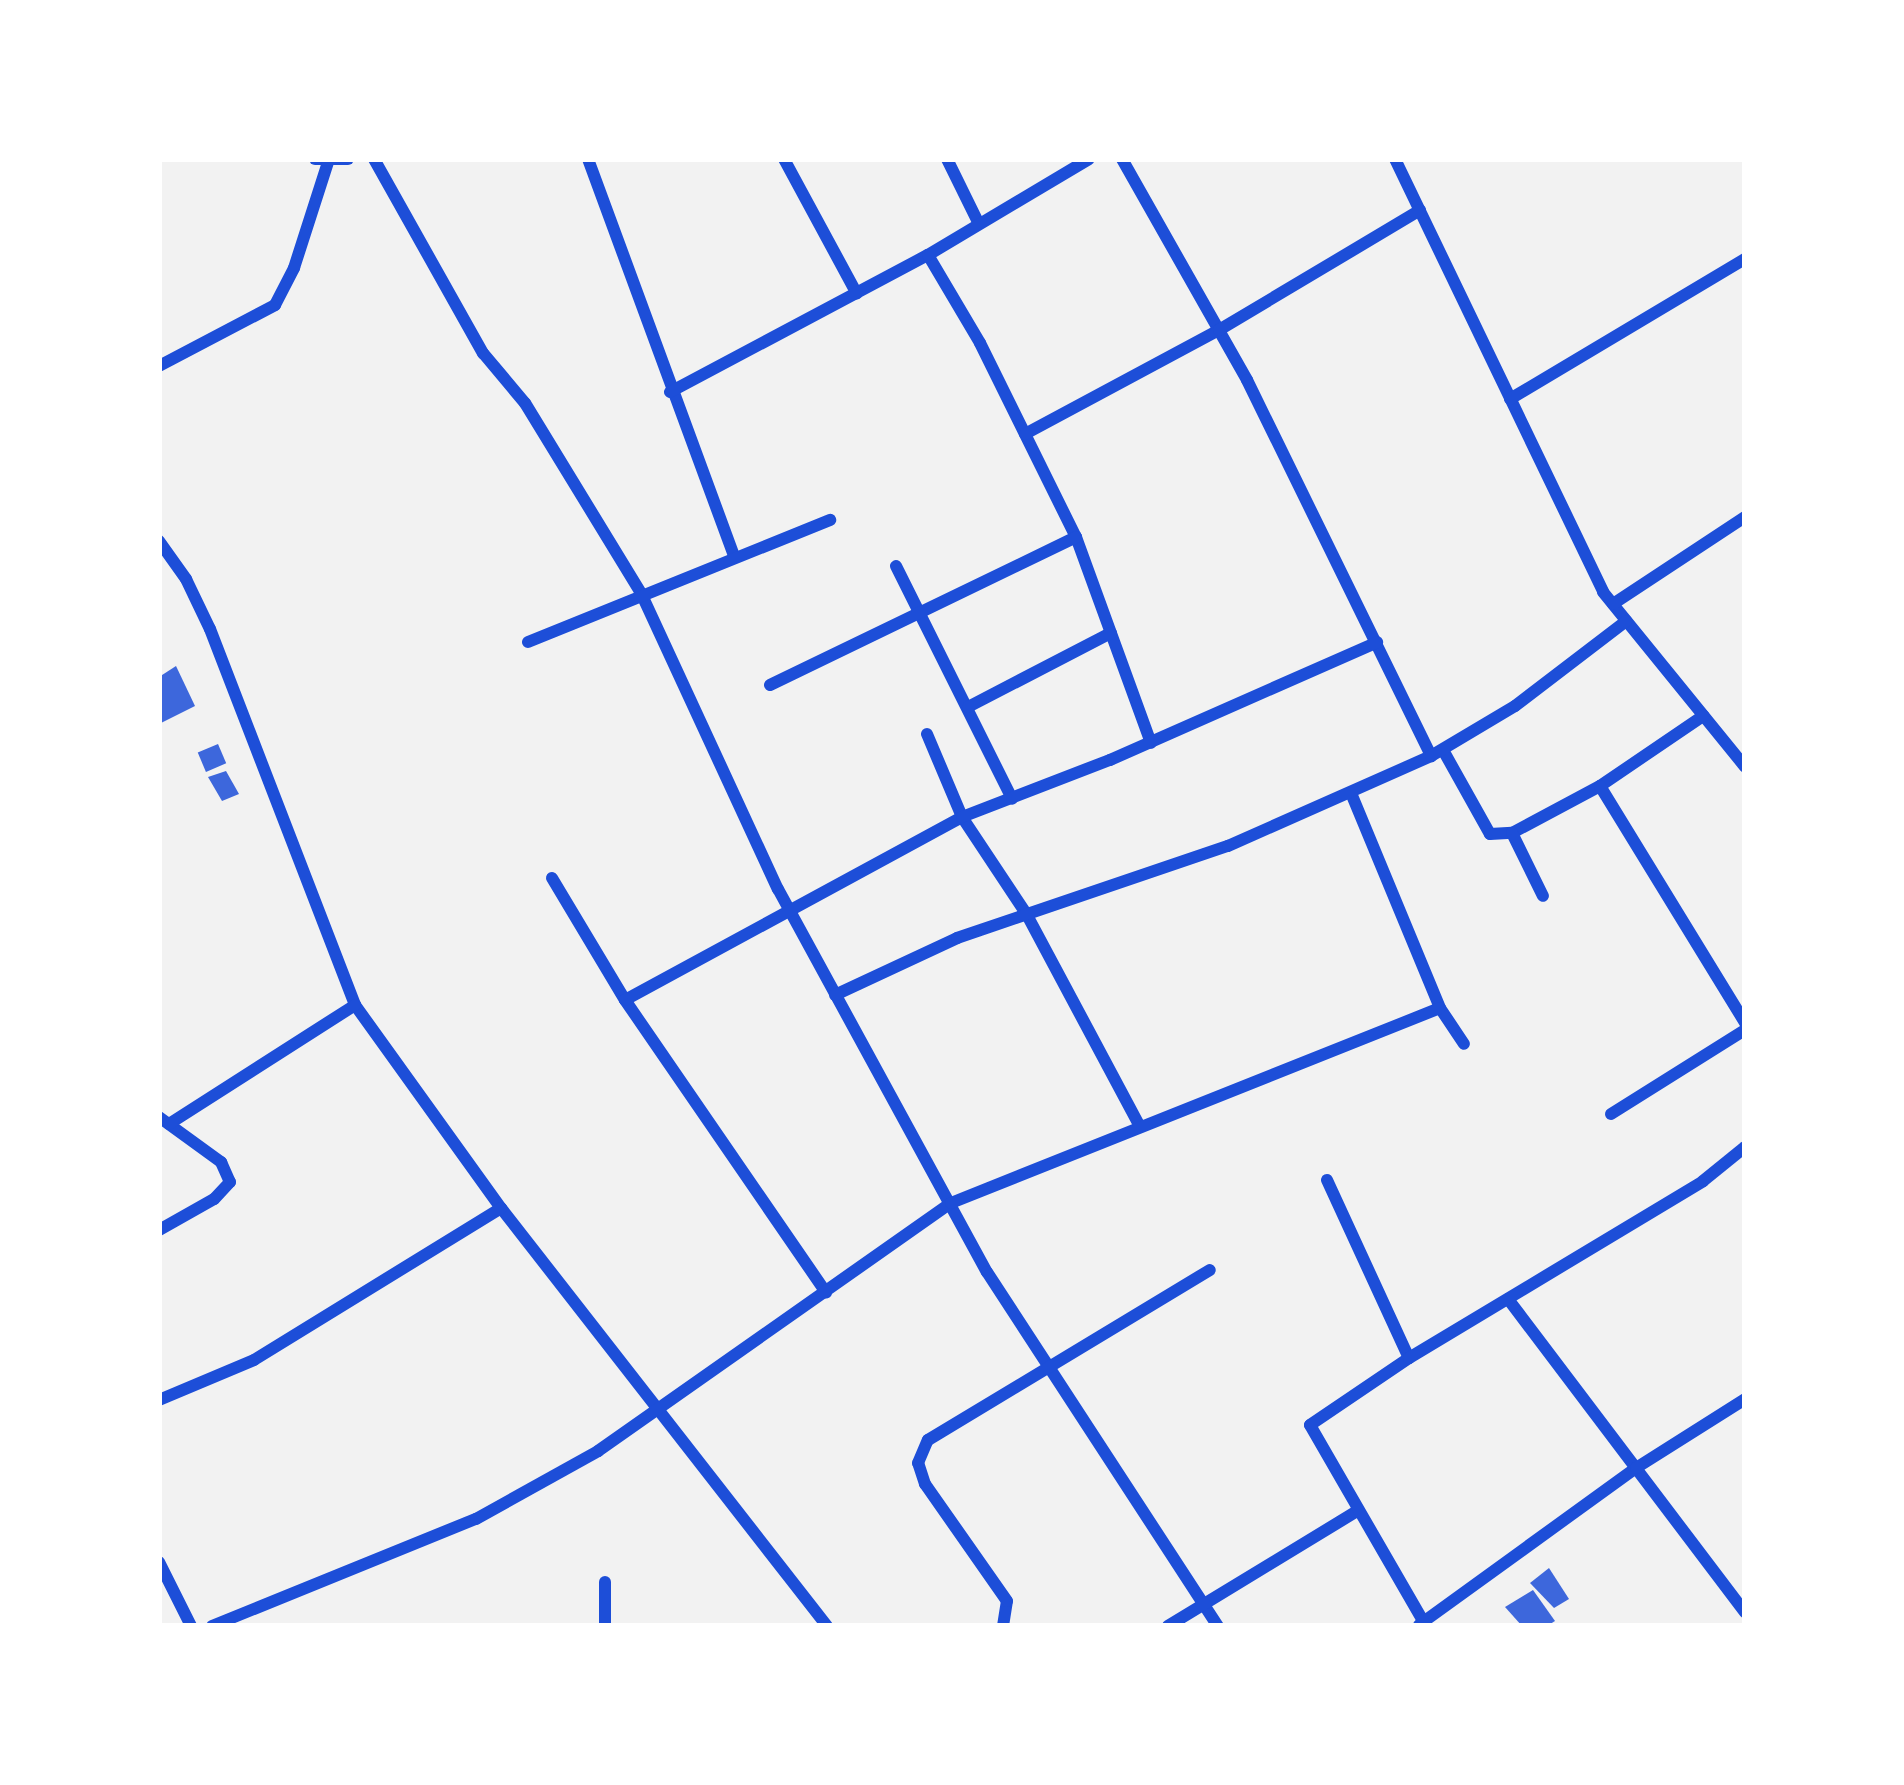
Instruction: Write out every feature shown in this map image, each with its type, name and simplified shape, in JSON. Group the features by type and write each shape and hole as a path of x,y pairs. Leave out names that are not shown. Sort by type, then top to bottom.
{"street":[{"path":"159,367 275,305 293,268 321,160 348,159"},
{"path":"374,159 484,353 524,403 641,593 790,912 1024,1334 1218,1626"},
{"path":"588,159 734,556"},
{"path":"784,159 857,294"},
{"path":"947,159 979,224"},
{"path":"670,392 928,255 1089,159"},
{"path":"1122,159 1219,330 1437,753 1490,834 1512,832 1600,786 1703,716"},
{"path":"1395,159 1613,604 1745,767"},
{"path":"1025,434 1219,330 1420,210"},
{"path":"928,255 1076,537 1150,743"},
{"path":"1510,399 1745,259"},
{"path":"1613,604 1745,518"},
{"path":"528,642 830,520"},
{"path":"770,685 1076,537"},
{"path":"160,547 186,579 210,629 355,1005 501,1208 827,1626"},
{"path":"896,566 1012,799"},
{"path":"835,995 957,938 1228,846 1437,753 1515,706 1626,621"},
{"path":"968,707 1111,633"},
{"path":"626,1000 962,817 1150,743 1377,642"},
{"path":"927,734 962,817 1027,915 1140,1127"},
{"path":"1600,786 1745,1027 1611,1114"},
{"path":"1351,793 1440,1008 1464,1045"},
{"path":"1512,832 1543,896"},
{"path":"552,878 626,1000 826,1293"},
{"path":"159,1230 214,1199 230,1182 221,1162 164,1120 355,1005"},
{"path":"212,1626 476,1519 660,1412 951,1203 1440,1008"},
{"path":"1745,1147 1703,1181 1409,1358 1310,1425 1423,1625 1636,1468 1745,1399"},
{"path":"1328,1180 1409,1358"},
{"path":"159,1400 254,1360 501,1208"},
{"path":"1003,1626 1006,1601 925,1484 918,1463 928,1440 1210,1270"},
{"path":"1508,1299 1745,1612"},
{"path":"1168,1626 1357,1511"},
{"path":"159,1562 191,1626"},
{"path":"605,1582 605,1626"}],"building":[{"path":"176,666 195,706 159,724 159,677"},
{"path":"218,744 226,763 206,772 198,753"},
{"path":"226,771 239,794 222,801 208,777"},
{"path":"1549,1568 1569,1599 1554,1608 1530,1583"},
{"path":"1533,1590 1555,1621 1547,1626 1522,1626 1505,1607"}]}
